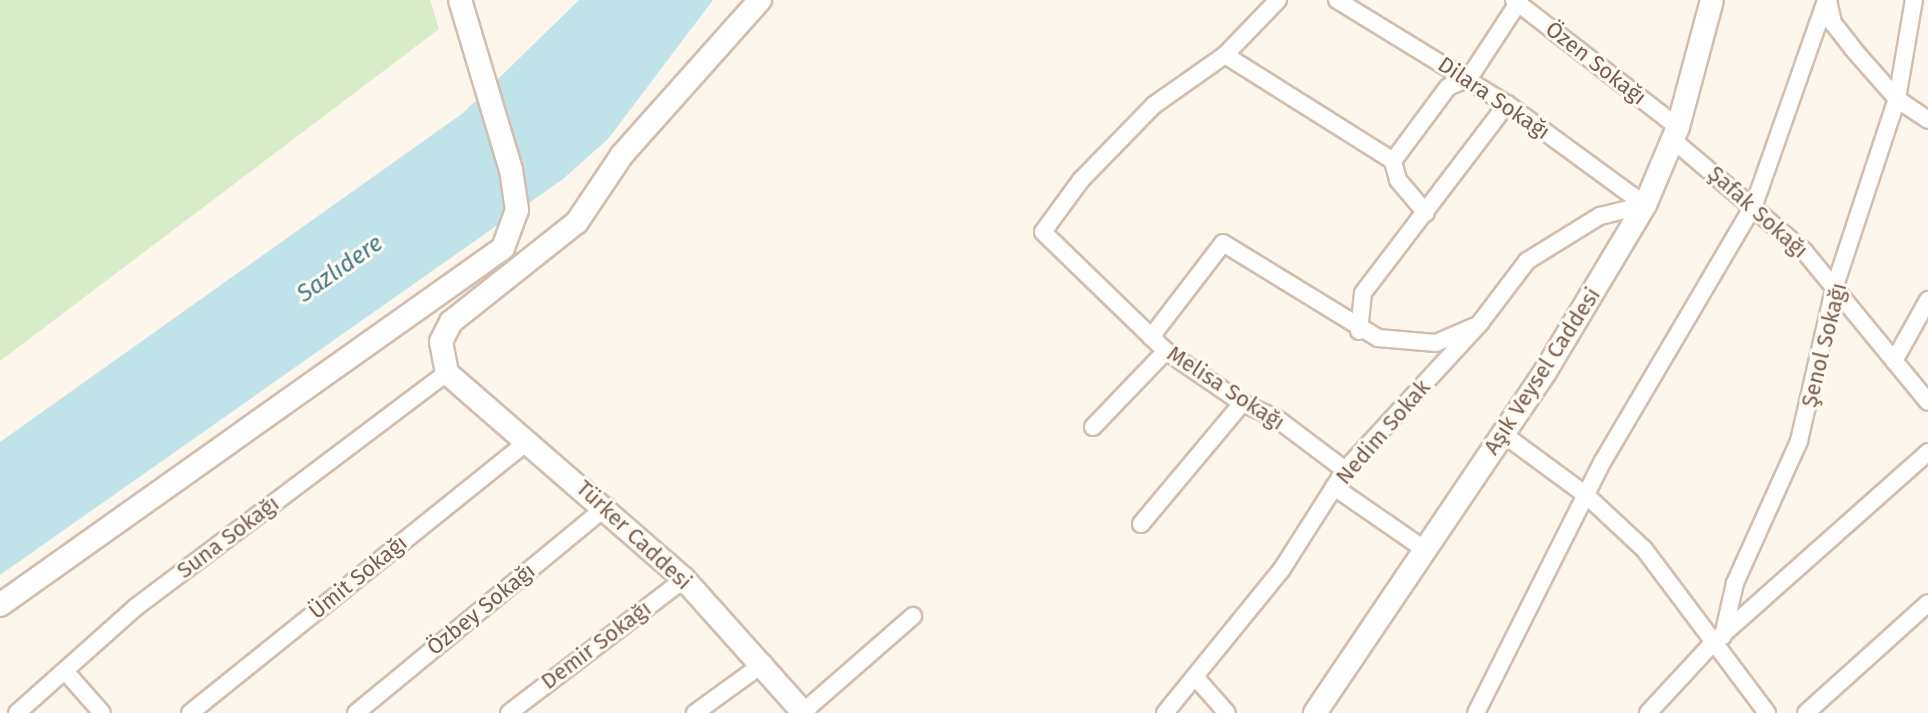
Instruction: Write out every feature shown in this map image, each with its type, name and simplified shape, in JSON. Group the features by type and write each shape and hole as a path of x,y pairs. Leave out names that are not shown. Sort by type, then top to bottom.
{"street":[{"path":"0,605 503,248 517,210 509,163 460,0"},
{"path":"447,373 441,342 451,322 577,222 622,155 760,0"},
{"path":"1278,0 1225,55 1393,161 1398,180 1426,213"},
{"name":"Dilara Sokağı","path":"1337,0 1469,78 1645,205"},
{"name":"Aşık Veysel Caddesi","path":"1315,713 1503,434 1645,205 1676,133 1712,0"},
{"path":"1827,0 1833,23 1897,99 1928,120"},
{"path":"1476,713 1586,495 1754,205 1827,0"},
{"name":"Şenol Sokağı","path":"1717,640 1735,583 1799,441 1834,289 1897,99 1914,0"},
{"path":"1393,161 1448,87 1469,78 1517,1"},
{"name":"Özen Sokağı","path":"1517,1 1676,133"},
{"name":"Melisa Sokağı","path":"1225,55 1154,105 1081,180 1043,232 1166,351 1242,403 1276,418 1345,470"},
{"path":"1359,331 1363,293 1507,104"},
{"name":"Şafak Sokağı","path":"1676,133 1754,205 1834,289 1928,402"},
{"name":"Nedim Sokak","path":"1165,713 1197,679 1282,569 1345,470 1480,323 1527,261 1562,234 1600,216 1645,205"},
{"path":"1151,337 1223,243 1359,331 1403,343 1436,343 1480,323"},
{"path":"1894,361 1928,300"},
{"path":"1093,427 1166,351"},
{"name":"Türker Caddesi","path":"447,373 607,506 684,579 764,663 803,713"},
{"name":"Suna Sokağı","path":"17,713 136,607 447,373"},
{"path":"1141,524 1242,403"},
{"path":"1503,434 1586,495 1644,549 1717,640 1767,713"},
{"name":"Ümit Sokağı","path":"190,713 527,442"},
{"path":"1648,713 1717,640 1928,452"},
{"path":"1334,487 1424,549"},
{"name":"Özbey Sokağı","path":"356,713 607,506"},
{"name":"Demir Sokağı","path":"509,713 684,579"},
{"path":"1806,713 1928,603"},
{"path":"803,713 913,616"},
{"path":"695,713 764,663"},
{"path":"65,671 102,713"},
{"path":"1197,679 1227,713"}],"green space":[{"path":"0,0 430,0 439,29 0,361"}],"water":[{"name":"Sazlıdere","path":"579,0 713,0 608,139 563,179 0,575 0,442 463,113"}]}
